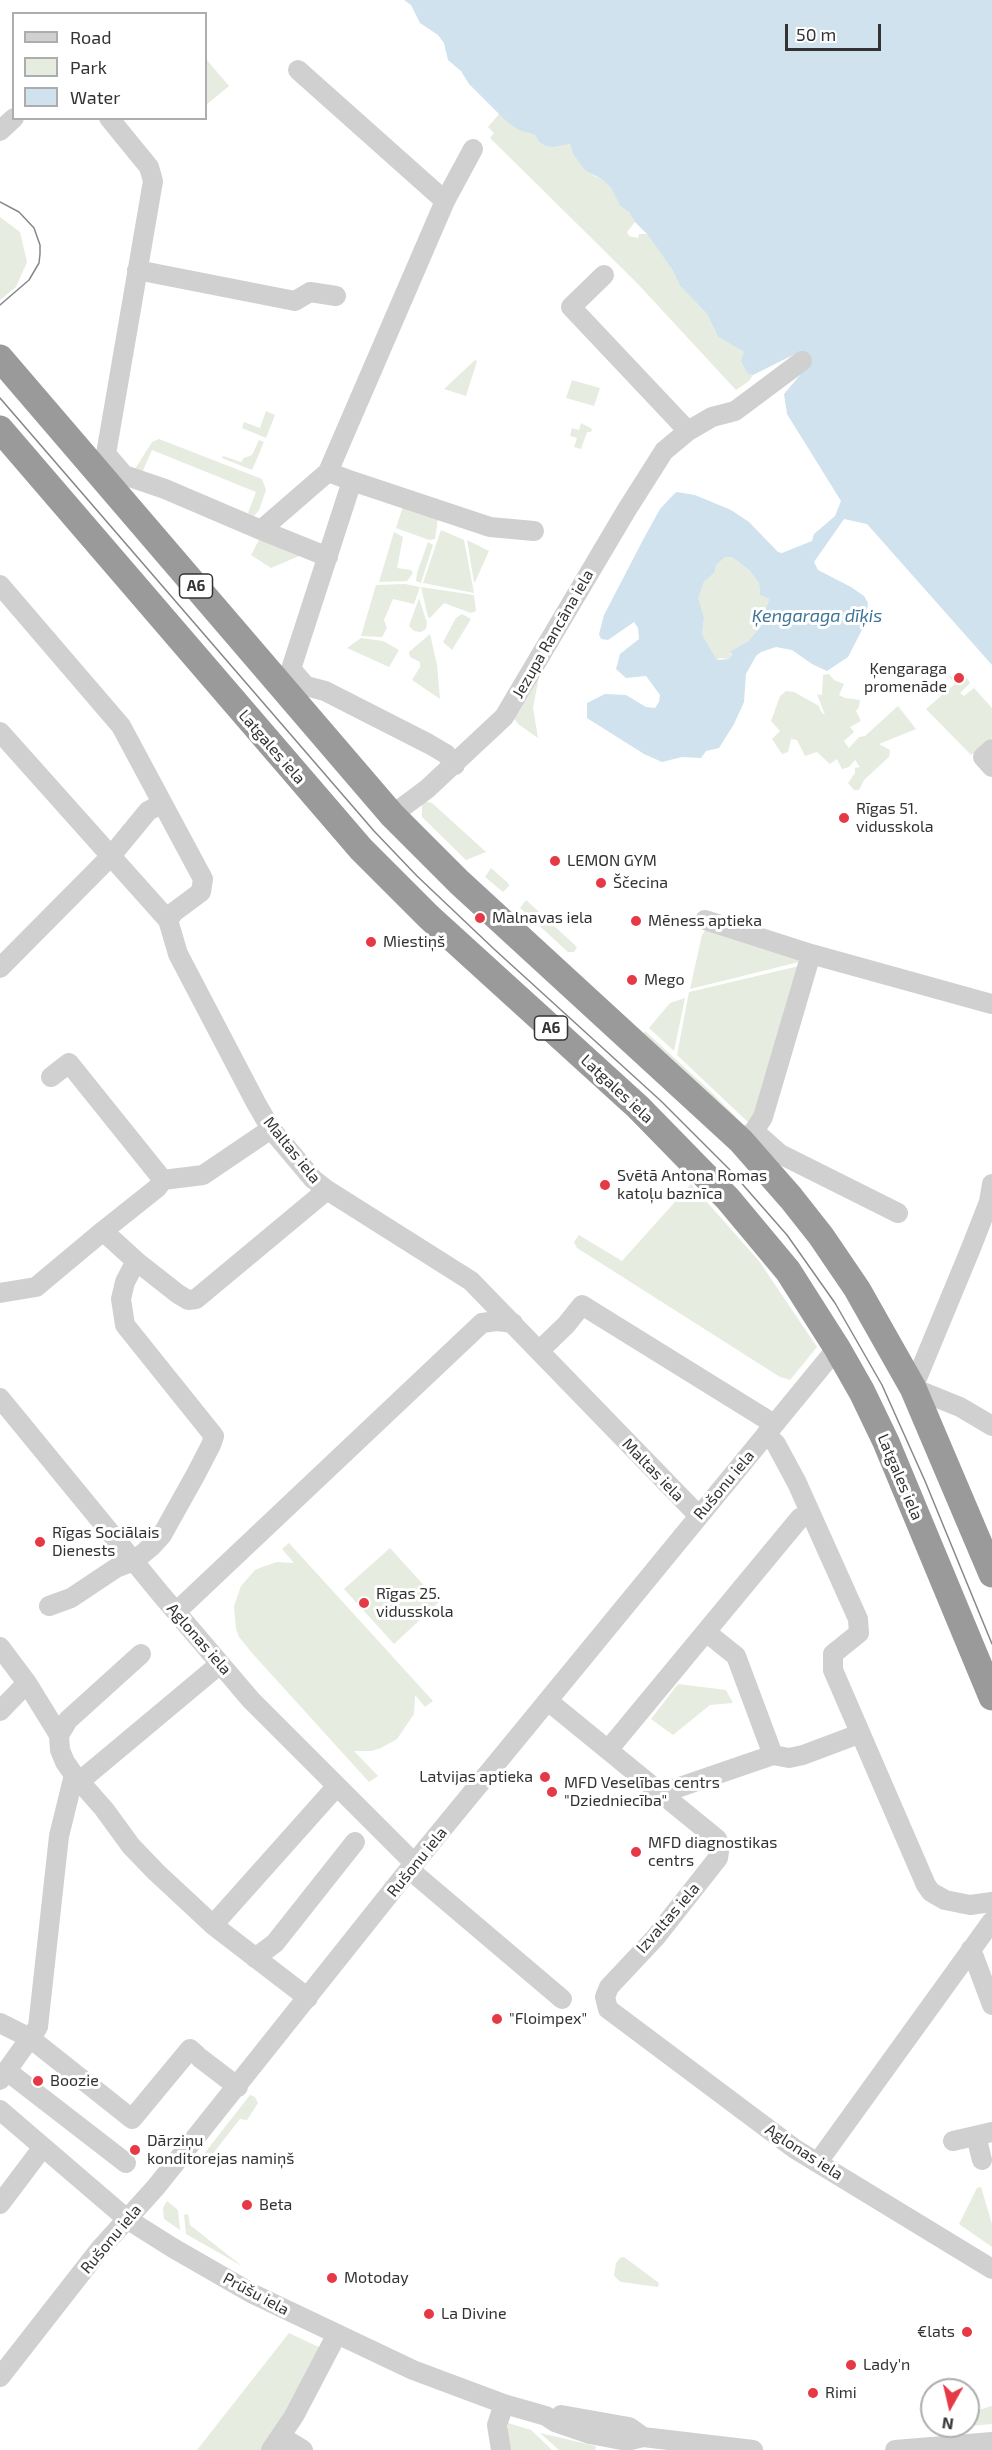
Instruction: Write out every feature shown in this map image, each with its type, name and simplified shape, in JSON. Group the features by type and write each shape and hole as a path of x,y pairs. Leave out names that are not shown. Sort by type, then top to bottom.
{"highway":[{"name":"A6","path":"0,358 107,470 292,684 392,815 434,859 747,1136 821,1236 882,1330 913,1389 992,1574"},
{"name":"Latgales iela","path":"4,441 309,790 403,891 638,1107 728,1199 788,1271 837,1348 862,1392 886,1442 992,1697"},
{"path":"403,891 434,859"}],"street":[{"path":"298,70 444,201"},
{"path":"0,131 12,120"},
{"path":"111,120 149,167 152,174 107,444 107,470 165,489 328,557"},
{"path":"261,530 328,472 444,201 473,149"},
{"path":"137,270 296,301 310,292 336,296"},
{"path":"604,275 571,307 688,431"},
{"name":"Jezupa Rancāna iela","path":"392,815 428,789 504,717 649,471 664,451 688,431 712,417 735,411 802,361"},
{"path":"328,472 490,527 534,531"},
{"path":"352,482 291,669 292,684 325,691 429,744 446,754 455,765"},
{"path":"0,585 121,726 203,879 201,892 174,912 168,920"},
{"name":"Maltas iela","path":"0,732 168,920 178,954 271,1129 313,1179 471,1281 699,1516"},
{"path":"992,749 983,757 992,767"},
{"path":"0,968 111,856 148,811 161,804"},
{"path":"705,920 811,954 992,1004"},
{"path":"811,954 763,1117 747,1136 898,1213"},
{"path":"51,1077 69,1063 163,1180"},
{"path":"0,1293 36,1287 157,1188 163,1180 203,1175 271,1129"},
{"path":"103,1231 178,1294 188,1300 196,1299 327,1190"},
{"path":"991,1193 949,1304 913,1389 960,1407 992,1426"},
{"path":"49,1606 71,1598 116,1568 134,1562 162,1535 214,1436 125,1325 121,1299 125,1282 136,1260"},
{"path":"176,1612 482,1323 485,1312 482,1291"},
{"path":"540,1350 566,1325 582,1305 770,1429 797,1483 858,1619 859,1633 833,1654 833,1670 926,1885 931,1892 945,1900 970,1905 992,1902"},
{"path":"482,1323 497,1320 513,1323"},
{"name":"Rušonu iela","path":"0,2377 100,2249 238,2086 412,1867 837,1348"},
{"name":"Aglonas iela","path":"0,1398 251,1700 338,1786 412,1867 562,1999"},
{"path":"608,1750 800,1518 811,1514"},
{"path":"706,1632 736,1656 773,1755"},
{"path":"0,1647 27,1683 59,1735 60,1750 65,1762 131,1846 213,1925 308,1998"},
{"path":"59,1735 68,1720 141,1654"},
{"path":"126,2163 3,2075 38,2027 59,1836 77,1778 220,1664"},
{"path":"0,1711 27,1683"},
{"name":"Izvaltas iela","path":"548,1701 717,1839 721,1852 655,1938 609,1987 605,1997 608,2009 624,2023"},
{"path":"664,1796 671,1790 773,1755 789,1758 803,1755 859,1734"},
{"path":"213,1925 338,1786"},
{"path":"255,1958 275,1943 355,1842"},
{"path":"818,2162 992,1921"},
{"path":"971,1949 992,2005"},
{"path":"0,2023 30,2038 132,2119 190,2049 238,2086"},
{"name":"Aglonas iela","path":"624,2023 795,2149 992,2269"},
{"name":"Prūšu iela","path":"0,2110 127,2219 253,2294 413,2370 504,2404 546,2416 557,2414 629,2427 643,2437 753,2450"},
{"path":"953,2141 984,2134 982,2160"},
{"path":"0,2204 43,2147"},
{"path":"303,2450 276,2443 337,2334"},
{"path":"501,2450 497,2425 504,2404"},
{"path":"895,2450 992,2442"}],"green space":[{"path":"207,60 229,86 207,104"},
{"path":"500,113 506,121 535,135 539,142 555,147 570,144 573,154 594,176 603,180 611,188 620,206 629,212 635,222 627,232 629,236 638,238 639,234 647,234 673,271 680,286 707,314 718,337 744,352 748,374 753,375 749,381 736,390 636,282 490,138 494,133 488,127"},
{"path":"0,217 20,232 27,262 16,287 0,300"},
{"path":"475,360 477,361 466,396 444,389"},
{"path":"572,380 600,388 594,406 566,398"},
{"path":"266,411 275,415 266,438 242,428 244,422 260,428"},
{"path":"581,423 592,429 591,432 587,432 581,449 574,447 577,438 570,436 572,428 579,430"},
{"path":"159,439 262,479 266,490 259,510 254,516 248,513 256,492 152,450 141,475 135,469 152,442"},
{"path":"259,440 264,442 252,470 222,458 223,456 241,462 252,455"},
{"path":"403,506 438,518 435,539 429,540 396,528"},
{"path":"441,530 464,540 474,593 423,583"},
{"path":"394,532 403,537 397,568 411,570 413,573 407,581 379,582"},
{"path":"262,534 306,553 271,568 251,555"},
{"path":"467,540 489,551 475,582 474,582"},
{"path":"428,542 433,545 421,583 416,581 417,573"},
{"path":"725,556 732,557 749,570 759,583 760,595 769,599 760,628 748,641 730,653 732,657 717,660 702,634 704,618 697,598 704,582 715,572 716,565"},
{"path":"405,584 420,587 414,604 393,599 384,620 387,628 382,637 361,636 376,585"},
{"path":"421,587 474,595 476,611 471,613 444,603 430,618"},
{"path":"419,598 427,623 426,629 421,632 414,631 409,626"},
{"path":"462,614 471,619 452,650 443,642 456,618"},
{"path":"430,634 437,665 440,699 412,680 420,667 420,662 410,657 409,652"},
{"path":"361,638 383,641 399,650 389,667 347,648"},
{"path":"541,666 533,708 538,738 518,724 513,717"},
{"path":"829,674 834,680 844,684 839,695 860,700 856,711 861,721 850,727 854,732 844,741 849,748 859,737 865,736 898,706 916,729 879,744 890,750 889,757 864,780 859,790 854,790 848,783 855,773 855,768 860,767 855,760 849,767 842,769 837,759 830,764 817,752 805,756 797,740 791,739 788,752 782,754 772,739 780,731 771,721 780,696 786,691 794,692 819,706 825,715 817,694 822,695 823,675"},
{"path":"948,675 959,681 966,677 970,683 960,693 964,696 974,688 992,708 992,738 971,755 926,709 955,684"},
{"path":"422,800 432,803 486,852 466,860 422,817"},
{"path":"491,868 508,883 509,886 503,892 485,877"},
{"path":"526,900 577,947 574,952 568,952 520,908"},
{"path":"708,926 796,957 799,962 690,989 702,935"},
{"path":"799,966 756,1116 749,1123 677,1055 689,992"},
{"path":"685,998 674,1051 649,1028 670,1003"},
{"path":"645,1031 746,1127 744,1129 643,1034"},
{"path":"691,1184 759,1261 817,1347 790,1380 780,1377 577,1248 574,1242 579,1235 622,1261"},
{"path":"289,1543 433,1701 425,1707 415,1695 414,1714 397,1739 371,1751 354,1751 378,1776 369,1782 252,1653 239,1637 236,1629 234,1606 241,1586 255,1570 277,1562 294,1563 282,1549"},
{"path":"390,1548 439,1602 394,1644 344,1589"},
{"path":"678,1684 726,1690 733,1703 710,1705 673,1735 651,1719"},
{"path":"250,2095 255,2097 258,2103 247,2120 240,2119 204,2165 200,2159"},
{"path":"981,2187 992,2224 992,2247 959,2224 977,2188"},
{"path":"167,2201 178,2210 180,2230 164,2219 163,2208"},
{"path":"188,2214 190,2225 242,2266 186,2234 184,2215"},
{"path":"624,2257 659,2283 658,2287 621,2282 617,2279 614,2275 616,2263"},
{"path":"289,2333 323,2349 273,2436 261,2450 197,2450"},
{"path":"992,2406 992,2424 980,2425 980,2410"},
{"path":"508,2423 531,2430 552,2450 508,2450"},
{"path":"540,2433 596,2446 595,2450 559,2450"}],"water":[{"name":"Ķengaraga dīķis","path":"404,0 992,0 992,665 867,524 844,519 814,562 818,570 851,587 864,596 868,603 865,624 848,657 827,671 792,650 776,647 761,652 756,656 746,674 744,702 734,724 719,748 706,751 701,758 682,757 662,762 644,754 587,718 587,703 605,694 626,695 646,707 655,708 659,702 660,695 646,676 626,678 616,669 620,654 639,639 638,628 634,622 608,640 601,639 599,634 604,615 644,538 660,509 674,494 677,492 695,495 731,510 749,522 778,552 782,553 812,541 814,534 835,516 841,501 787,414 784,394 806,368 797,353 753,375 748,374 741,361 744,352 718,337 707,314 680,286 673,271 647,234 629,212 620,206 611,188 603,180 585,170 573,154 570,144 546,146 539,142 535,135 519,130 506,121 469,84 461,71 448,60 444,43 438,35 420,23 411,5","holes":["725,557 732,557 749,570 759,583 760,595 769,599 760,628 748,641 730,652 732,655 729,659 717,660 702,634 704,618 698,598 704,582 715,572 716,565"]}],"tram line":[{"path":"0,202 19,212 34,228 40,245 39,263 29,280 0,305"},
{"path":"0,398 374,831 417,876 494,949 661,1101 730,1170 787,1235 835,1303 882,1385 925,1481 992,1644"}],"place":[{"name":"Ķengaraga promenāde","path":"959,678"},
{"name":"Rīgas 51. vidusskola","path":"844,818"},
{"name":"LEMON GYM","path":"555,861"},
{"name":"Ščecina","path":"601,883"},
{"name":"Malnavas iela","path":"480,918"},
{"name":"Mēness aptieka","path":"636,921"},
{"name":"Miestiņš","path":"371,942"},
{"name":"Mego","path":"632,980"},
{"name":"Svētā Antona Romas katoļu baznīca","path":"605,1185"},
{"name":"Rīgas Sociālais Dienests","path":"40,1542"},
{"name":"Rīgas 25. vidusskola","path":"364,1603"},
{"name":"Latvijas aptieka","path":"545,1777"},
{"name":"MFD Veselības centrs \"Dziedniecība\"","path":"552,1792"},
{"name":"MFD diagnostikas centrs","path":"636,1852"},
{"name":"\"Floimpex\"","path":"497,2019"},
{"name":"Boozie","path":"38,2081"},
{"name":"Dārziņu konditorejas namiņš","path":"135,2150"},
{"name":"Beta","path":"247,2205"},
{"name":"Motoday","path":"332,2278"},
{"name":"La Divine","path":"429,2314"},
{"name":"€lats","path":"967,2332"},
{"name":"Lady'n","path":"851,2365"},
{"name":"Rimi","path":"813,2393"}]}
